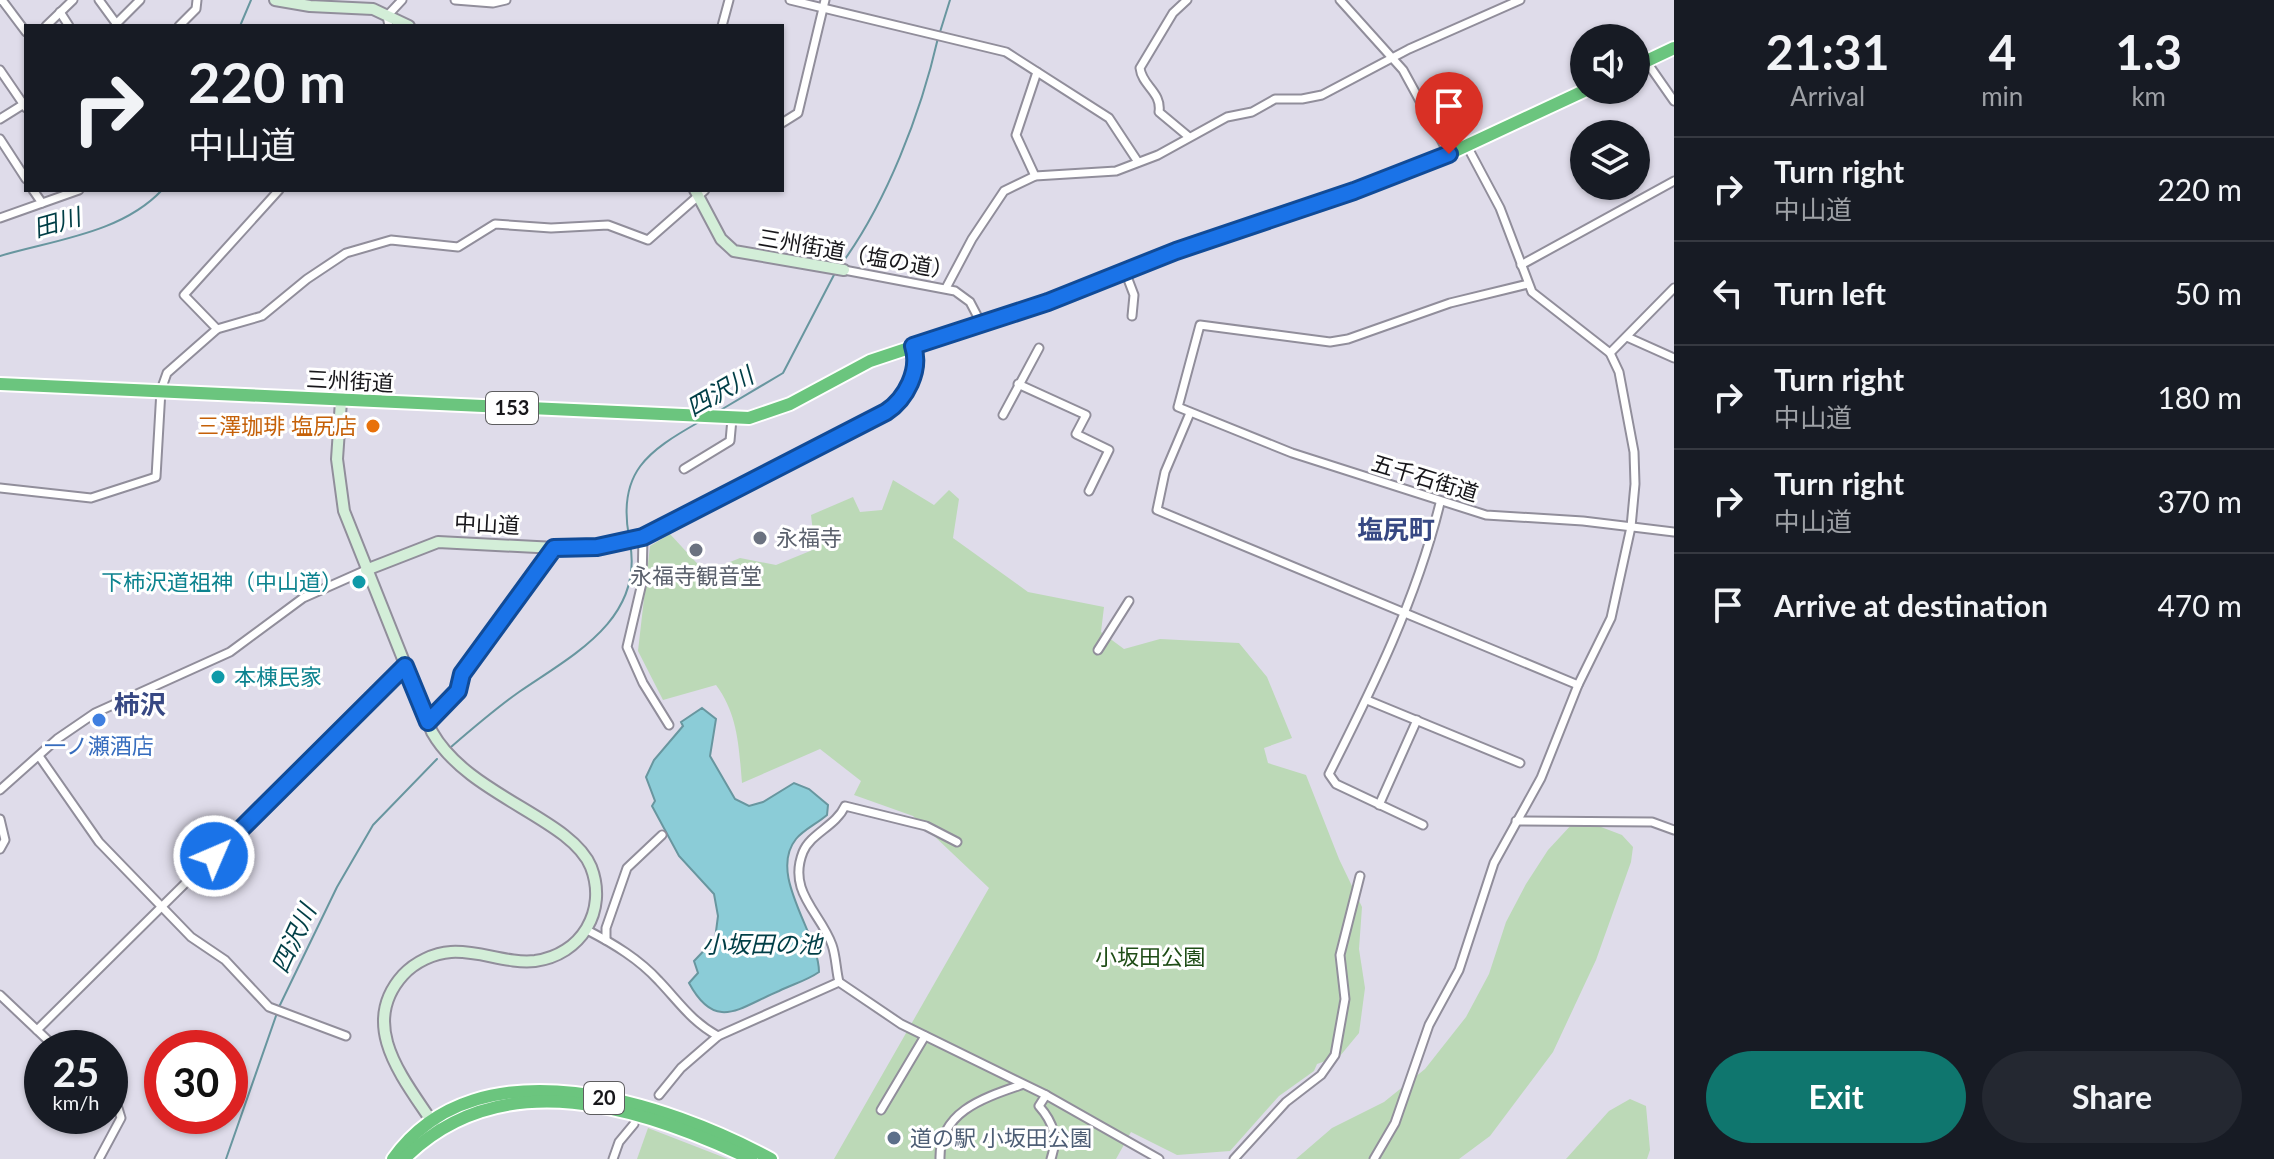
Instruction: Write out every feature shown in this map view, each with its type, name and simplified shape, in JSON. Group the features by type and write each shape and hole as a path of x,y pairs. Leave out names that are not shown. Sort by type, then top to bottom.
{"highway":[{"path":"1650,59 1674,48"},
{"name":"153","path":"727,418 776,411 870,361 1126,274 1176,251 1354,191 1449,154 1570,98"},
{"name":"三州街道","path":"0,384 727,418"},
{"name":"20","path":"393,1159 434,1125 475,1101 515,1092 568,1091 671,1115 771,1159"},
{"name":"20","path":"404,1159 434,1125 501,1104 572,1103 669,1125 751,1159"}],"street":[{"path":"2,0 24,29"},
{"path":"48,24 73,0"},
{"path":"99,0 116,24"},
{"path":"118,24 140,0"},
{"path":"181,24 196,9 197,0"},
{"path":"275,0 310,6 373,9 388,21 402,0"},
{"path":"455,0 493,3 506,0"},
{"path":"723,24 729,0"},
{"path":"790,0 824,4 1006,52 1109,118 1138,162"},
{"path":"1187,0 1173,13 1140,68 1144,80 1158,95 1163,118 1189,137"},
{"path":"1340,0 1394,58 1449,154"},
{"path":"946,288 972,239 1004,191 1035,176 1116,171 1227,117 1252,112 1275,99 1322,95 1520,0"},
{"path":"784,122 798,113 824,4"},
{"path":"60,12 68,24"},
{"path":"0,70 24,104"},
{"path":"1035,176 1016,135 1037,72"},
{"path":"1650,73 1674,101"},
{"path":"0,119 24,106"},
{"path":"0,139 24,176"},
{"path":"1374,1159 1395,1123 1429,1025 1459,970 1485,883 1541,778 1578,685 1611,618 1631,527 1634,452 1619,372 1610,353 1537,299 1528,284 1500,208 1467,146"},
{"path":"1521,265 1674,181"},
{"path":"34,192 42,203"},
{"path":"2,214 73,192"},
{"path":"217,329 184,295 277,192"},
{"path":"0,488 91,498 156,477 161,390 167,373 217,329 262,316 307,279 346,253 391,240 458,247 495,224 551,228 608,225 648,240 699,192"},
{"name":"三州街道（塩の道）","path":"699,192 721,239 734,251 946,288 970,302 981,323"},
{"path":"1126,274 1134,295 1132,316"},
{"name":"五千石街道","path":"1528,284 1450,303 1348,339 1330,342 1200,325 1178,407 1292,453 1440,503 1490,516 1674,532"},
{"path":"1610,353 1674,288"},
{"path":"1627,337 1674,358"},
{"name":"中山道","path":"0,790 95,713 230,652 303,598 412,549 444,541 554,548 597,547 639,538 895,406 905,394 914,370 913,346"},
{"path":"1003,415 1039,348"},
{"path":"1018,384 1086,415 1076,434 1109,450 1089,491"},
{"path":"341,401 337,459 341,501 366,570 442,750 462,771 558,833 582,853 596,887 594,911 587,930 570,948 546,959 518,961 449,952 419,962 398,980 385,1007 386,1045 434,1125"},
{"path":"1190,413 1186,416 1165,472 1157,510 1578,685"},
{"path":"684,469 730,441 727,418"},
{"path":"1423,825 1379,805 1332,779 1329,774 1367,700 1403,614 1429,548 1440,503"},
{"path":"639,538 642,583 627,647 630,658 669,725"},
{"path":"428,722 458,691 462,674 554,548"},
{"path":"1098,650 1129,601"},
{"path":"0,995 37,1030 405,666"},
{"path":"1367,700 1520,763"},
{"path":"1379,805 1417,720"},
{"path":"39,756 99,842 191,937 225,960 273,1009 346,1036"},
{"path":"1322,785 1332,779"},
{"path":"957,842 926,826 845,806 832,825 806,846 800,864 803,894 831,942 839,982 925,1036 1046,1095 1159,1159"},
{"path":"0,819 5,840 0,849"},
{"path":"1516,821 1652,822 1674,830"},
{"path":"606,940 606,928 627,868 662,835"},
{"path":"1234,1159 1286,1102 1321,1075 1335,1055 1345,999 1340,955 1360,876"},
{"path":"587,930 624,950 658,980 687,1016 718,1036"},
{"path":"659,1095 681,1068 718,1036 839,982"},
{"path":"881,1110 925,1036"},
{"path":"940,1159 945,1129 957,1116 976,1101 1021,1085"},
{"path":"1046,1095 1039,1106 1054,1127 1056,1145 1051,1159"},
{"path":"613,1159 619,1142 634,1124"},
{"path":"99,1159 112,1134"}],"green space":[{"name":"小坂田公園","path":"893,480 934,505 949,490 959,499 953,538 1028,592 1104,607 1101,632 1124,649 1160,639 1239,643 1267,677 1292,738 1264,748 1268,763 1306,775 1339,859 1362,907 1359,949 1365,988 1359,1033 1340,1056 1317,1064 1314,1071 1279,1096 1230,1151 1177,1155 1131,1132 1116,1159 834,1159 989,888 913,816 854,795 861,781 820,749 742,783 733,720 716,685 663,700 638,651 650,546 670,534 705,572 740,558 776,565 815,549 811,515 853,497 860,512 882,510"},
{"path":"1588,822 1622,835 1633,847 1631,862 1596,960 1553,1052 1490,1136 1459,1159 1296,1159 1332,1128 1384,1102 1425,1069 1466,1017 1489,974 1506,922 1548,850 1573,823"},
{"path":"1630,1099 1646,1106 1650,1150 1647,1159 1566,1159 1609,1111"},
{"path":"648,1128 728,1159 637,1159"}],"water":[{"name":"小坂田の池","path":"702,708 716,719 710,756 735,799 749,806 763,802 794,783 809,789 828,805 827,815 796,839 789,853 787,870 817,957 819,972 730,1012 709,1008 689,983 698,973 694,961 715,939 718,916 714,894 679,856 652,806 655,801 646,777 654,760 683,726 681,722"}],"waterway":[{"name":"田川","path":"241,24 251,0"},
{"name":"四沢川","path":"940,32 950,0"},
{"name":"四沢川","path":"840,266 872,215 900,157 922,97 938,38"},
{"name":"田川","path":"0,256 107,226 146,205 160,192"},
{"name":"四沢川","path":"719,411 783,373 836,271"},
{"name":"四沢川","path":"629,537 626,515 628,496 640,466 665,443 699,422"},
{"name":"四沢川","path":"451,747 501,705 599,633 626,594 631,570 630,543"},
{"name":"四沢川","path":"279,1007 337,887 373,825 437,759"},
{"name":"四沢川","path":"226,1159 277,1013"}],"place":[{"name":"三澤珈琲 塩尻店","path":"373,426"},
{"name":"永福寺","path":"760,538"},
{"name":"永福寺観音堂","path":"696,550"},
{"name":"下柿沢道祖神（中山道）","path":"359,582"},
{"name":"本棟民家","path":"218,677"},
{"name":"一ノ瀬酒店","path":"99,720"},
{"name":"道の駅 小坂田公園","path":"894,1138"}],"district":[{"name":"塩尻町","path":"1396,530"},
{"name":"柿沢","path":"140,705"}],"route":[{"path":"214,856 405,666 428,722 458,691 462,674 554,548 597,547 643,537 886,412 905,394 914,370 916,353 913,346 1048,302 1126,274 1176,251 1354,191 1449,154"}]}
